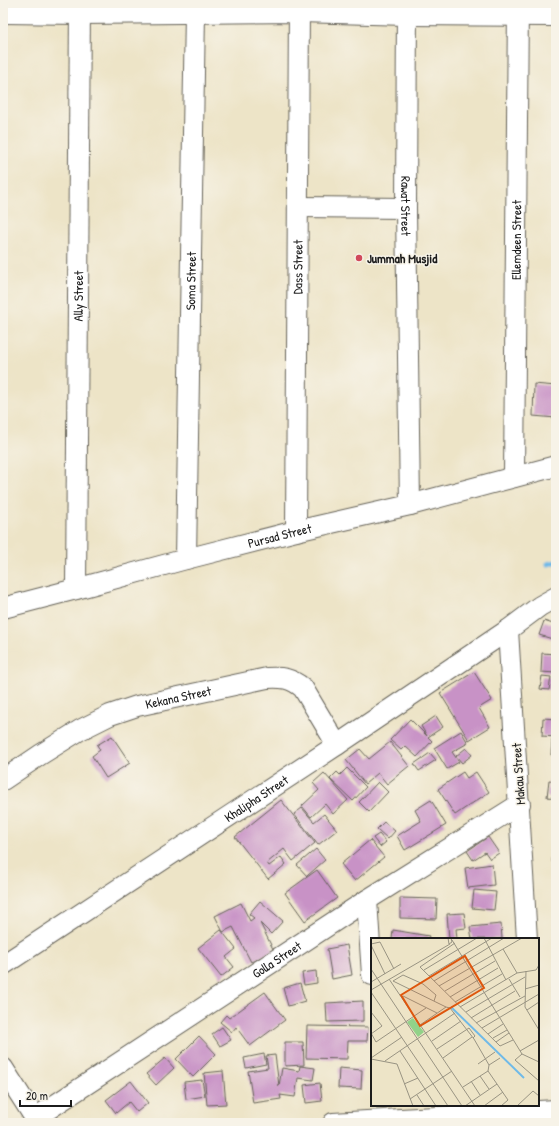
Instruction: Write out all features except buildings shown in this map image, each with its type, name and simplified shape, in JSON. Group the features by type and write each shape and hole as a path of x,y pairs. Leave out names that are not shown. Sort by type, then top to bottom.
{"street":[{"path":"3,13 80,8 299,7 518,9 556,16"},
{"name":"Dass Street","path":"296,531 299,7"},
{"name":"Ally Street","path":"76,589 80,8"},
{"name":"Soma Street","path":"186,559 196,8"},
{"name":"Rawat Street","path":"407,9 406,208 410,505"},
{"name":"Ellemdeen Street","path":"514,477 518,9"},
{"path":"298,207 406,208"},
{"name":"Pursad Street","path":"3,608 186,559 296,531 410,505 556,466"},
{"path":"508,630 540,606 556,597"},
{"name":"Khalipha Street","path":"3,965 337,745 508,630"},
{"name":"Makau Street","path":"508,630 520,804 527,938"},
{"name":"Kekana Street","path":"3,780 67,739 110,715 137,706 267,678 279,677 289,679 303,688 337,745"},
{"name":"Golla Street","path":"37,1121 366,900 520,804"},
{"path":"366,900 371,962"},
{"path":"3,1068 37,1121"},
{"path":"333,1123 382,1116 543,1109"}],"waterway":[{"path":"548,564 556,562"}],"place":[{"name":"Jummah Musjid","path":"359,258"}]}
